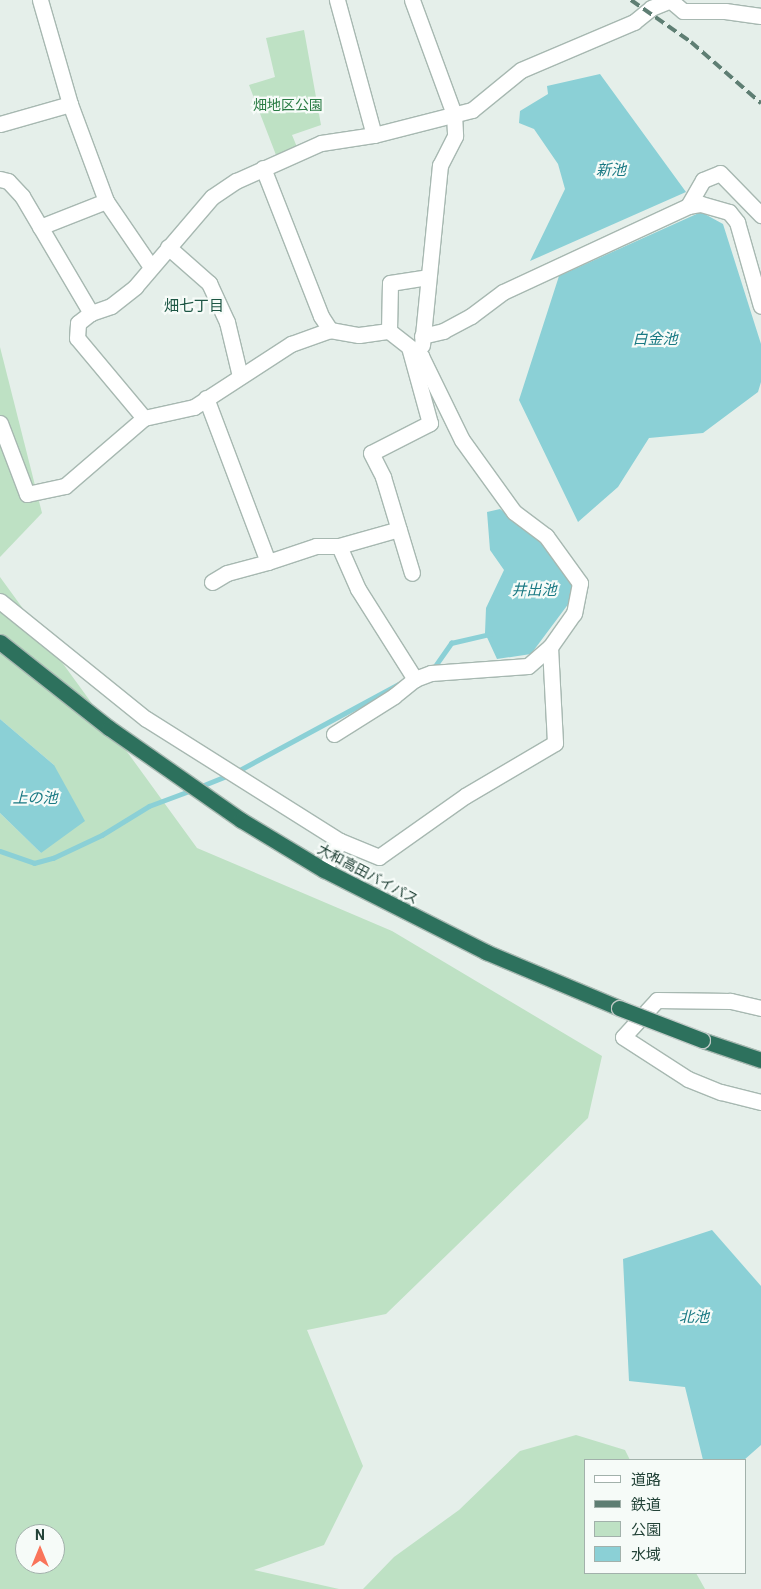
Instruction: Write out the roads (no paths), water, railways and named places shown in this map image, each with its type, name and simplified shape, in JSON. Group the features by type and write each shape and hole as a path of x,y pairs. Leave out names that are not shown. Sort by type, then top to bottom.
{"highway":[{"name":"大和高田バイパス","path":"0,642 109,728 241,820 324,870 486,952 619,1008 702,1040 761,1060"}],"street":[{"path":"40,0 70,104 106,201 151,267"},
{"path":"337,0 374,135"},
{"path":"334,734 394,696 415,679 431,673 528,666 550,647 574,613 580,583 546,536 514,512 462,440 422,356 422,336 440,165 455,136 454,114 412,0"},
{"path":"144,418 77,338 78,323 91,313 111,306 135,286 212,197 264,168 321,143 374,135 472,110 521,70 634,22 651,8 671,0 683,11 725,11 761,16"},
{"path":"0,124 70,104"},
{"path":"264,168 321,316 330,330"},
{"path":"688,206 703,180 720,173 761,214"},
{"path":"0,179 8,181 22,196 91,313"},
{"path":"40,227 106,201"},
{"path":"422,336 443,331 472,316 502,292 688,206 715,206 729,212 737,222 761,306"},
{"path":"168,247 209,283 227,322 240,376"},
{"path":"389,331 390,283 428,277"},
{"path":"0,423 27,494 65,486 144,418 194,407 291,344 330,330 359,335 389,331 422,356"},
{"path":"409,347 430,423 371,453 383,477 412,573"},
{"path":"206,398 268,562"},
{"path":"212,582 227,573 316,546 339,546 399,529"},
{"path":"339,546 358,589 415,679"},
{"path":"0,601 146,719 340,841 379,857 465,796 555,743 550,647"},
{"path":"324,870 340,841"},
{"path":"761,1008 730,1001 657,1000 623,1037 688,1079 721,1092 761,1102"}],"water":[{"name":"新池","path":"600,74 686,192 530,261 565,189 558,164 534,129 519,123 520,111 548,94 547,86"},
{"name":"白金池","path":"701,212 723,224 761,344 761,382 758,392 703,433 649,438 618,487 578,522 519,400 559,276"},
{"name":"井出池","path":"500,509 530,532 555,558 574,584 572,599 531,654 497,659 485,633 486,608 504,570 490,550 487,512"},
{"name":"上の池","path":"0,719 54,765 85,821 41,853 0,813"},
{"name":"北池","path":"712,1230 761,1286 761,1445 745,1459 703,1459 685,1387 629,1381 623,1259"}],"waterway":[{"path":"433,669 451,643 490,634"},
{"path":"236,772 399,684"},
{"path":"199,787 229,775"},
{"path":"0,851 34,863 53,858 102,835 149,806 192,790"}],"railway":[{"path":"631,0 691,42 761,103"}],"district":[{"name":"畑七丁目","path":"194,307"}],"park label":[{"name":"畑地区公園","path":"288,105"}]}
